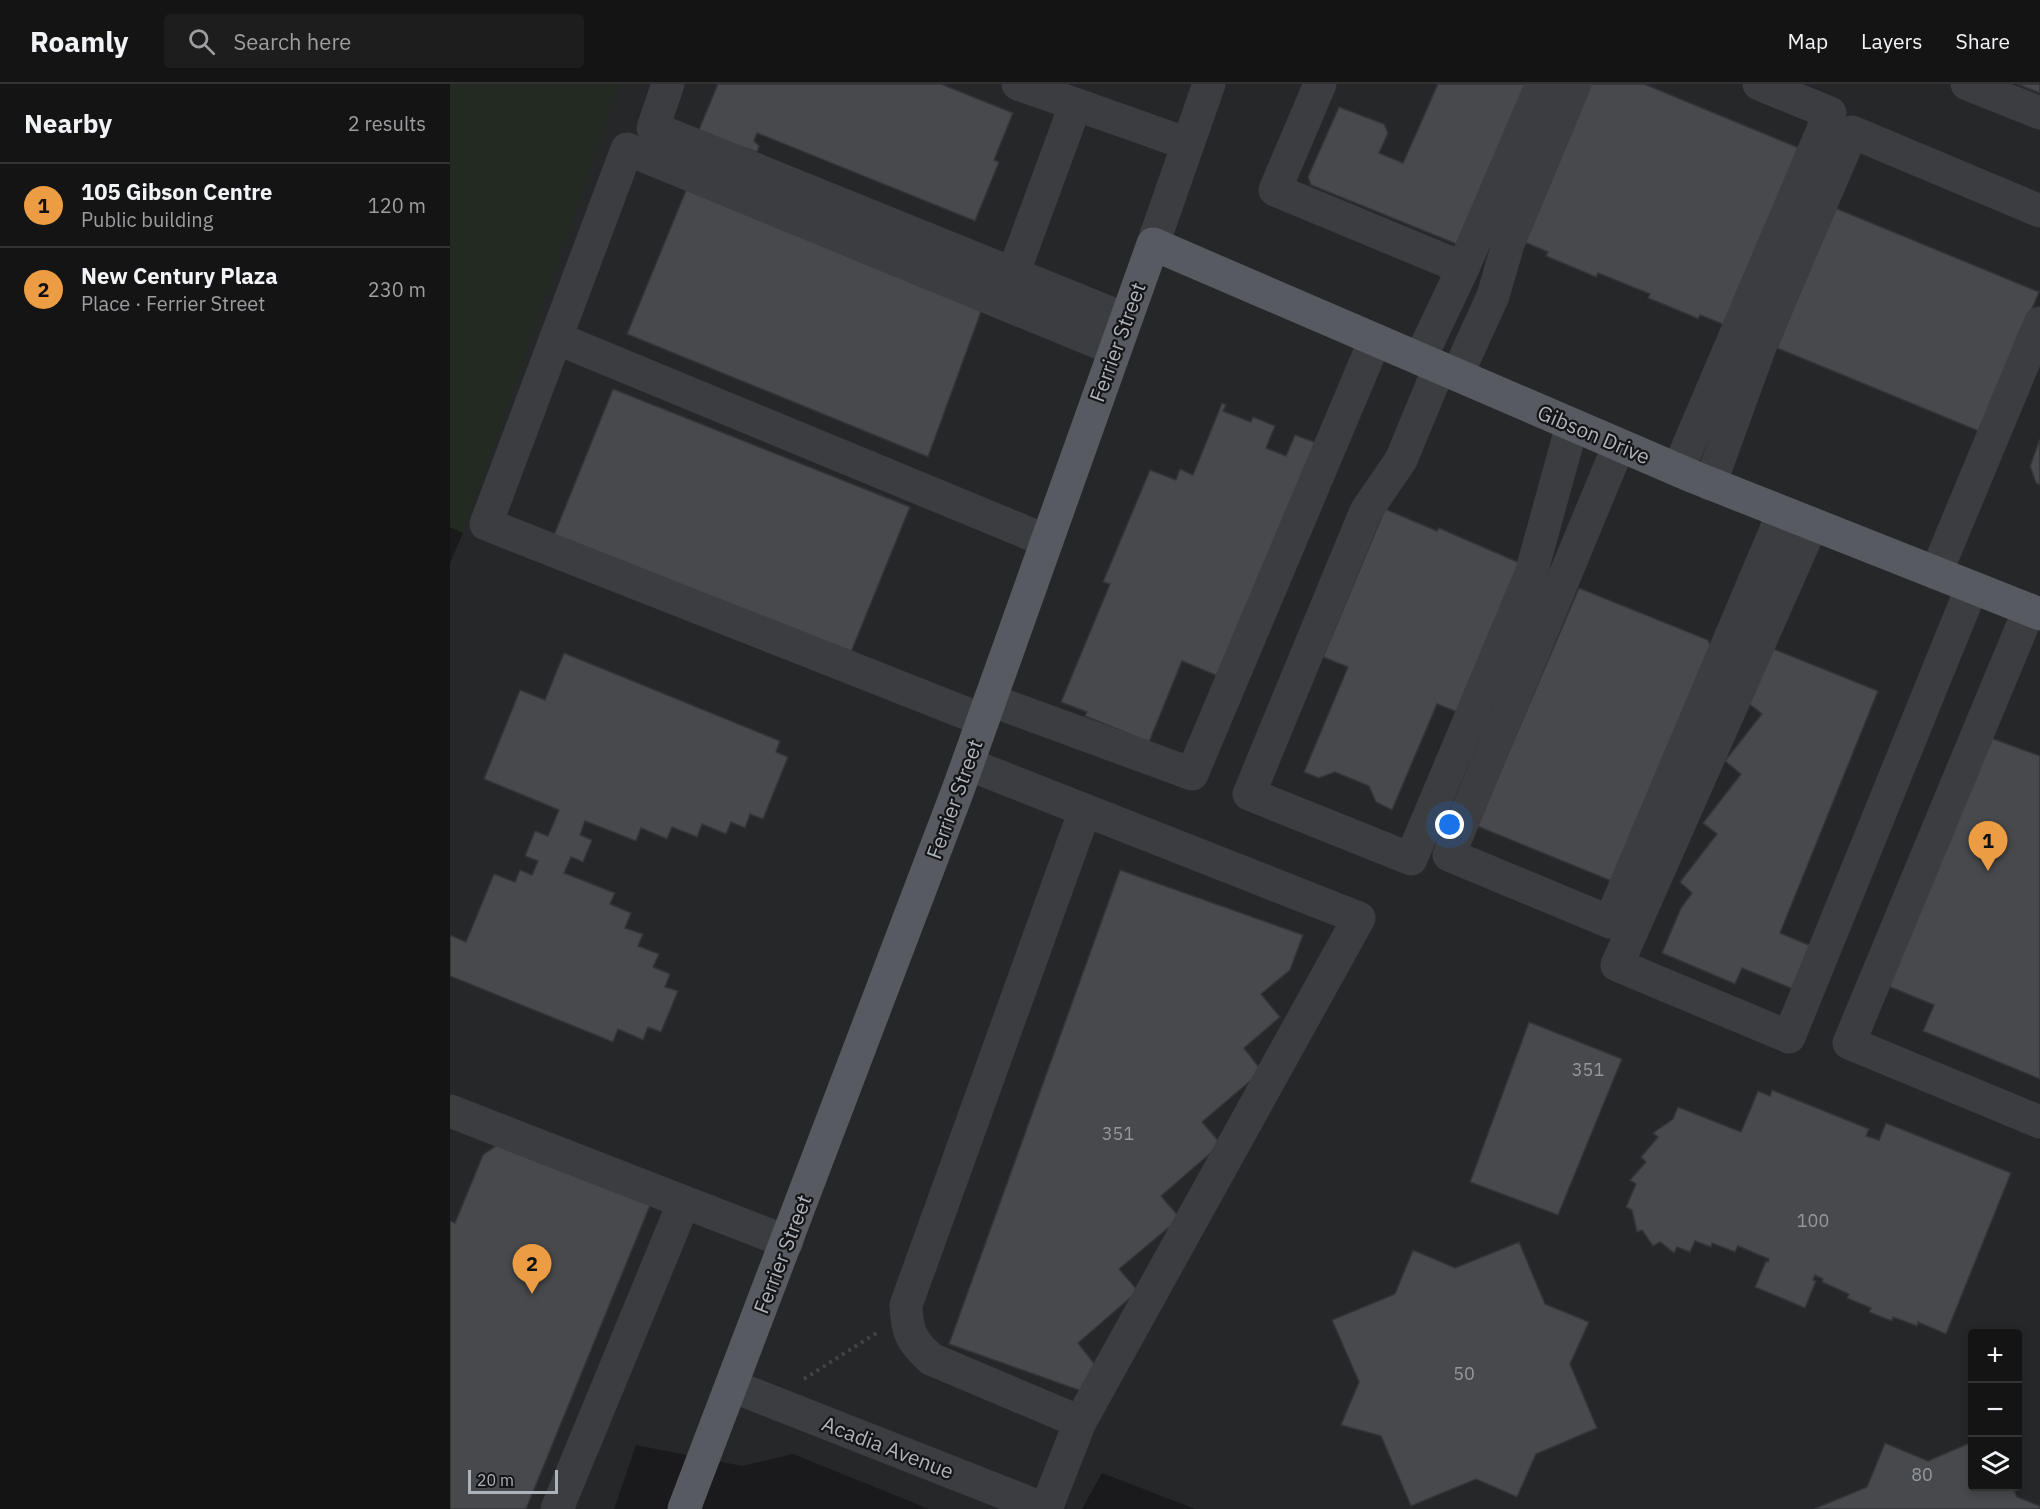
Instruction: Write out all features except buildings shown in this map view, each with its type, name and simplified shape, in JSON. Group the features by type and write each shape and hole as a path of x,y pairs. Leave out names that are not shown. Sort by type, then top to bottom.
{"main road":[{"name":"Gibson Drive","path":"1153,244 1710,484 2035,612"},
{"name":"Ferrier Street","path":"684,1509 968,764 1153,244"}],"street":[{"path":"668,84 653,128 1125,319"},
{"path":"1018,84 1188,144"},
{"name":"Ferrier Street","path":"1153,244 1209,84"},
{"path":"1320,84 1275,190 1463,268"},
{"path":"1542,84 1463,268 1439,368 1401,460 1366,511 1249,794 1411,859 1531,574 1572,425"},
{"path":"1439,368 1493,296 1508,244 1575,84"},
{"path":"1678,470 1830,113 1759,84"},
{"path":"1967,84 2040,113"},
{"path":"1013,274 1075,106"},
{"path":"1710,484 1761,344 1852,132 2040,211"},
{"path":"1114,349 627,149 486,524 987,710 1192,774 1375,340"},
{"path":"1936,573 2040,323"},
{"path":"556,338 1047,540"},
{"path":"1619,445 1449,855 1610,922 1798,518"},
{"path":"1798,518 1617,965 1789,1037 1972,587"},
{"path":"2035,612 1848,1043 2040,1122"},
{"path":"968,764 1359,918 1080,1422 1045,1509"},
{"path":"1080,1422 931,1359 914,1344 906,1314 906,1305 1085,810"},
{"path":"450,1111 787,1242"},
{"path":"557,1509 684,1202"},
{"name":"Acadia Avenue","path":"732,1386 1045,1509"}],"path":[{"path":"770,1401 906,1314"}],"shaded area":[{"path":"450,84 2040,84 2040,1509 1195,1509 1102,1473 1082,1509 929,1509 793,1454 742,1466 636,1445 614,1509 450,1509 450,563 463,533 450,527"},
{"path":"450,84 619,84 463,533 450,527"}],"place":[{"name":"105 Gibson Centre","path":"1988,871"},
{"name":"New Century Plaza","path":"532,1294"}]}
